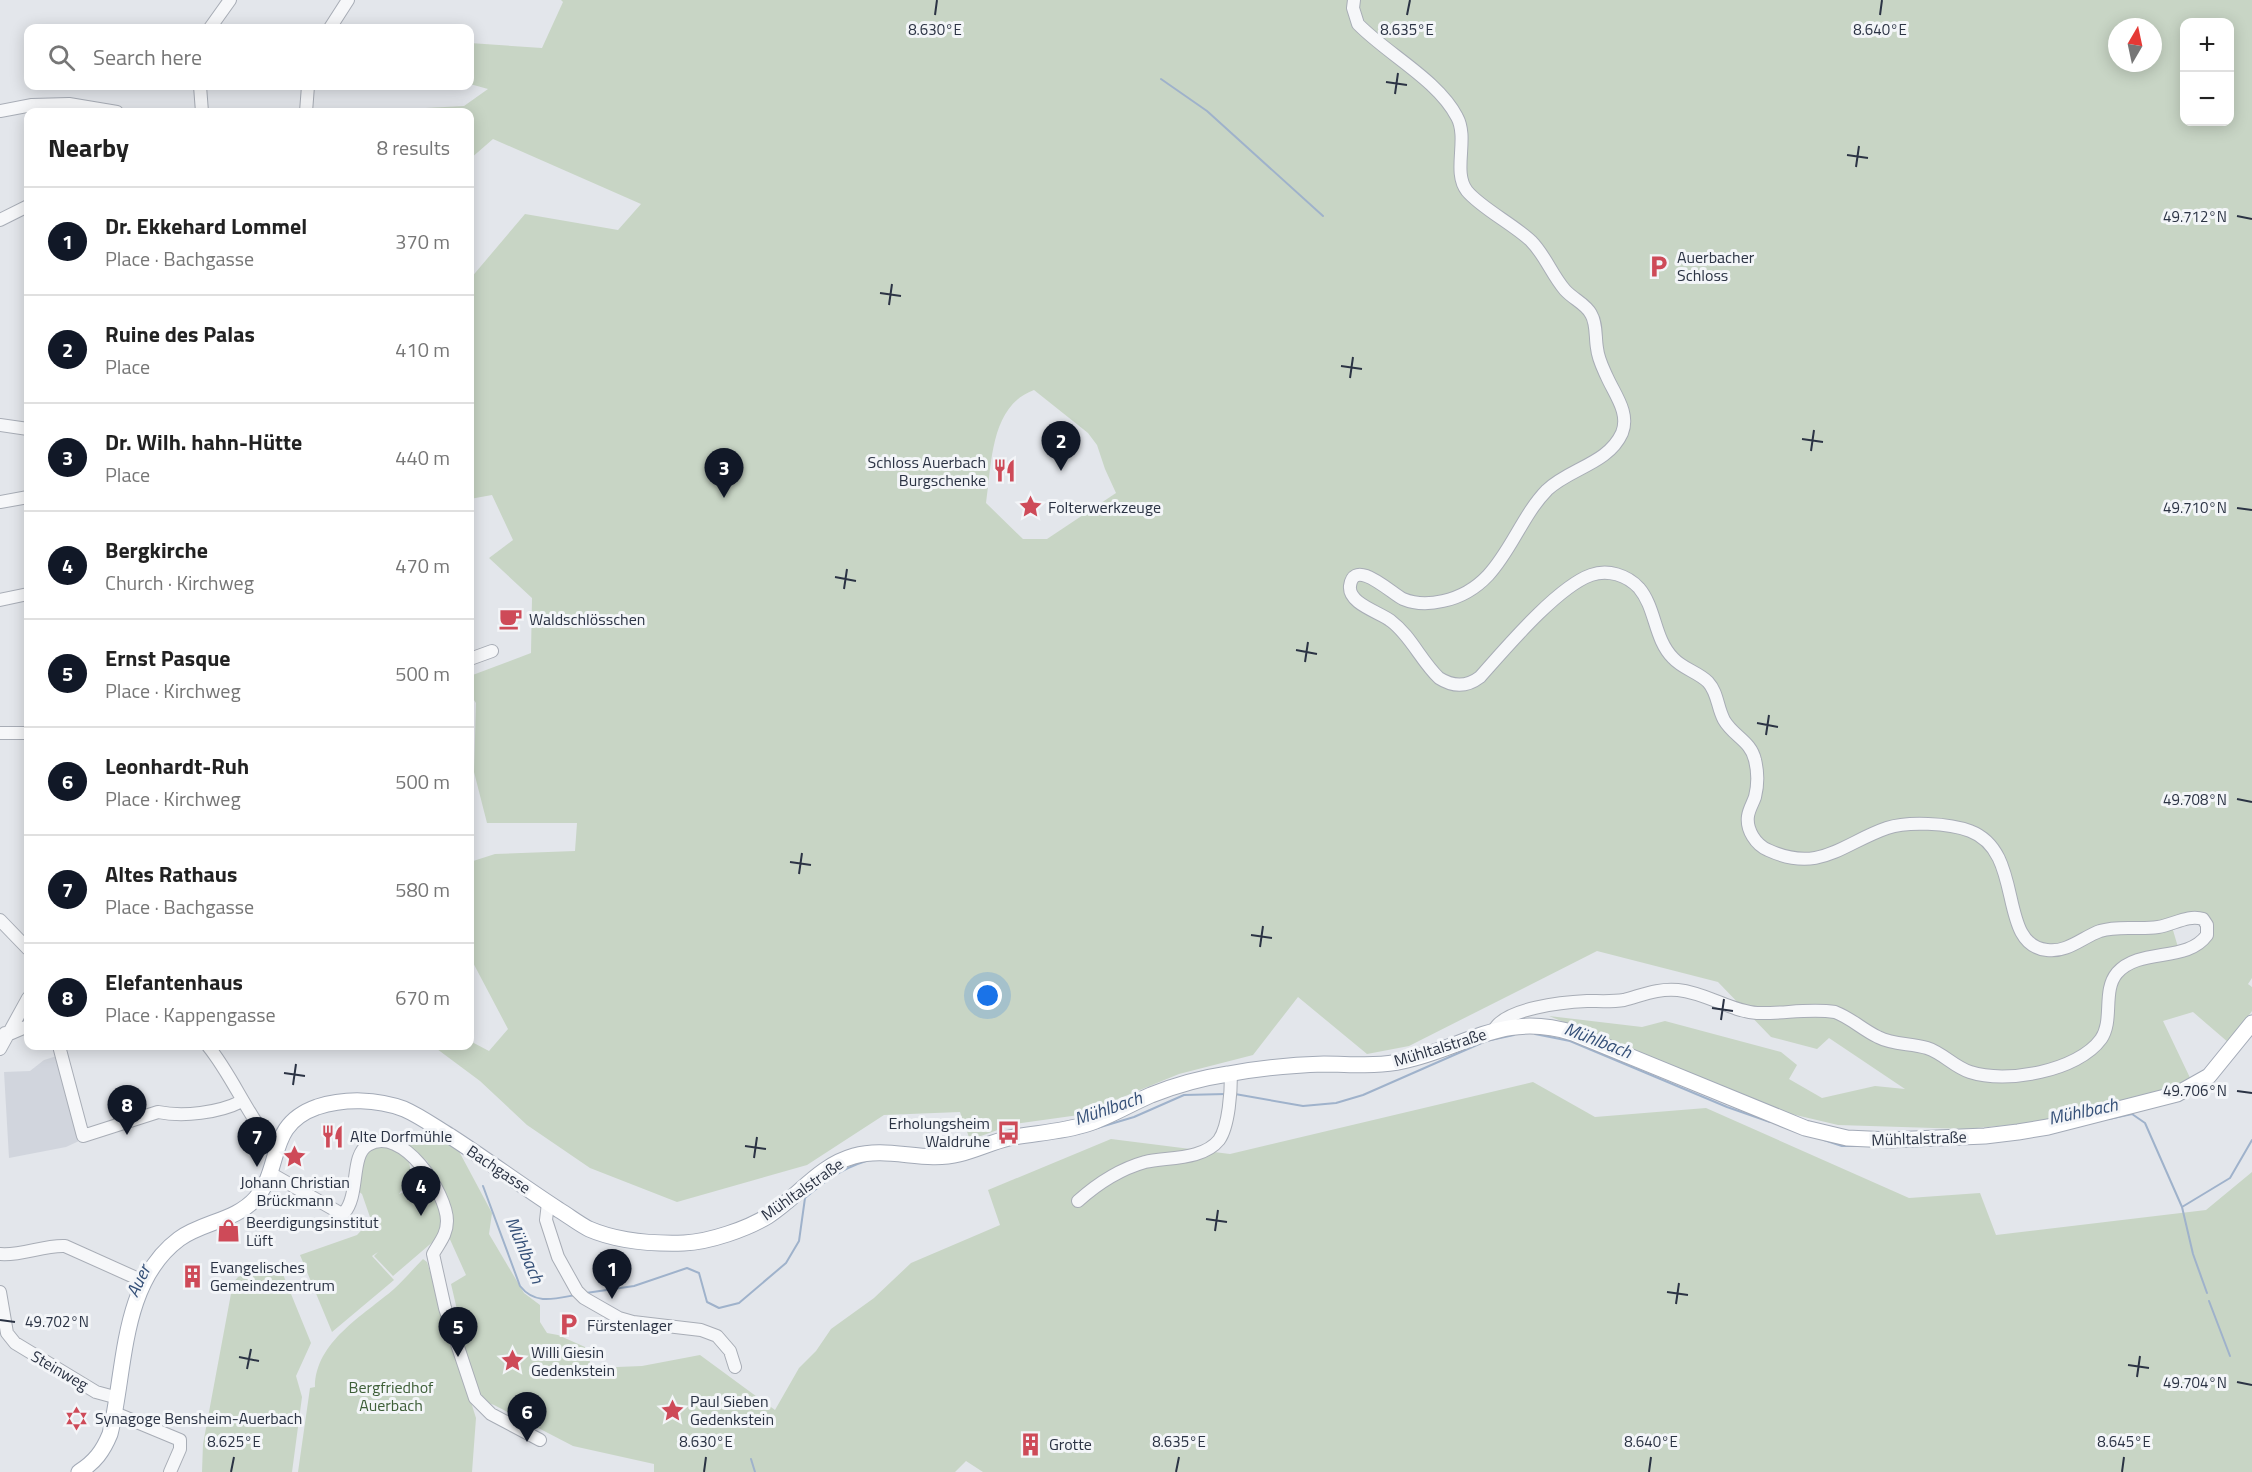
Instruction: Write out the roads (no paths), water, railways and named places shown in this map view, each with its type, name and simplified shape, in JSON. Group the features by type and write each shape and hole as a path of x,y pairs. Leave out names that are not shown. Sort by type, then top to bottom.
{"main road":[{"name":"Mühltalstraße","path":"548,1203 587,1228 621,1240 651,1243 691,1242 725,1234 767,1216 828,1167 848,1157 868,1152 930,1158 956,1155 1004,1139 1091,1124 1155,1094 1195,1080 1231,1080 1321,1064 1390,1064 1418,1057 1494,1030 1526,1024 1561,1029 1805,1128 1847,1138 1890,1140 1985,1136 2060,1124 2177,1094 2209,1076 2252,1023"},
{"name":"Bachgasse","path":"79,1472 91,1464 103,1450 116,1405 132,1318 143,1281 161,1255 177,1241 190,1232 232,1215 249,1205 260,1192 270,1173 276,1149 292,1123 314,1108 348,1101 368,1101 391,1105 422,1118 548,1203"}],"street":[{"path":"213,24 230,0"},
{"path":"333,24 348,0"},
{"path":"1354,0 1353,8 1358,24 1444,97 1458,118 1462,136 1461,173 1468,192 1533,243 1564,289 1586,307 1593,320 1599,358 1617,395 1625,418 1625,426 1614,446 1593,463 1569,474 1548,490 1535,505 1502,558 1483,579 1464,593 1444,601 1414,602 1395,595 1372,577 1361,575 1356,577 1350,586 1357,600 1393,623 1440,678 1449,684 1460,685 1480,678 1526,627 1577,582 1601,572 1626,577 1638,587 1646,600 1666,649 1677,662 1703,678 1712,687 1724,720 1734,733 1746,742 1753,753 1757,781 1748,822 1755,840 1767,850 1793,857 1824,857 1895,825 1914,824 1960,828 1979,835 1998,855 2018,928 2031,945 2040,949 2057,951 2112,928 2159,927 2191,918 2204,919 2208,930 2205,938 2192,947 2149,956 2122,968 2113,979 2105,1028 2097,1043 2065,1063 2025,1075 1998,1077 1972,1073 1961,1069 1928,1048 1895,1043 1877,1037 1835,1012 1749,1012 1709,996 1685,991 1655,990 1615,1001 1570,1003 1535,1009 1516,1013 1502,1020 1494,1030"},
{"path":"200,90 202,108"},
{"path":"306,108 308,90"},
{"path":"0,111 32,105 69,104 93,108"},
{"path":"0,220 24,208"},
{"path":"0,425 24,428"},
{"path":"0,502 24,498"},
{"path":"0,600 24,595"},
{"path":"474,658 492,651"},
{"path":"0,733 24,733"},
{"path":"0,920 24,945"},
{"path":"0,1049 4,1034 24,1004"},
{"path":"4,1034 24,1027"},
{"path":"60,1050 83,1136 158,1112 168,1114 206,1111 231,1107 242,1101"},
{"path":"211,1050 227,1071 261,1132 276,1149"},
{"path":"1078,1201 1097,1184 1144,1163 1195,1154 1211,1148 1222,1135 1231,1080"},
{"path":"270,1173 340,1213 344,1213 352,1197 358,1161 364,1147 375,1141 382,1141 413,1154 442,1198 447,1211 444,1237 433,1254 447,1317 475,1398 491,1414 540,1440"},
{"name":"Bachgasse","path":"548,1203 546,1220 558,1257 579,1294 626,1320 701,1330 717,1336 730,1351 735,1367"},
{"path":"0,1254 15,1254 53,1246 65,1246 143,1281"},
{"path":"0,1292 4,1334"},
{"name":"Steinweg","path":"4,1334 116,1405 180,1440 180,1449 170,1472"}],"waterway":[{"path":"1161,79 1207,111 1323,216"},
{"name":"Mühlbach","path":"1535,1034 1570,1041 1727,1107 1770,1122"},
{"name":"Mühlbach","path":"1235,1094 1303,1106 1336,1103 1363,1095 1486,1041 1514,1035"},
{"name":"Mühlbach","path":"1077,1134 1134,1117 1184,1095 1226,1094"},
{"name":"Mühlbach","path":"2109,1119 2132,1114 2145,1123 2182,1207 2230,1178 2252,1140"},
{"name":"Mühlbach","path":"1824,1140 1842,1146 1868,1146"},
{"name":"Mühlbach","path":"586,1293 634,1286 687,1268 699,1273 707,1302 719,1308 739,1303 786,1263 799,1241 805,1198 834,1176 866,1161"},
{"name":"Mühlbach","path":"483,1186 520,1286 538,1298 552,1299 575,1295"},
{"name":"Mühlbach","path":"2182,1207 2193,1254 2207,1293"},
{"name":"Mühlbach","path":"2209,1301 2230,1356"},
{"path":"751,1459 755,1472"}],"place":[{"name":"Auerbacher Schloss","path":"1659,266"},
{"name":"Schloss Auerbach Burgschenke","path":"1004,471"},
{"name":"Ruine des Palas","path":"1061,471"},
{"name":"Dr. Wilh. hahn-Hütte","path":"724,498"},
{"name":"Folterwerkzeuge","path":"1030,507"},
{"name":"Waldschlösschen","path":"511,619"},
{"name":"Erholungsheim Waldruhe","path":"1008,1132"},
{"name":"Elefantenhaus","path":"127,1135"},
{"name":"Alte Dorfmühle","path":"332,1136"},
{"name":"Johann Christian Brückmann","path":"295,1157"},
{"name":"Altes Rathaus","path":"257,1167"},
{"name":"Bergkirche","path":"421,1216"},
{"name":"Beerdigungsinstitut Lüft","path":"228,1231"},
{"name":"Evangelisches Gemeindezentrum","path":"192,1276"},
{"name":"Dr. Ekkehard Lommel","path":"612,1299"},
{"name":"Fürstenlager","path":"569,1325"},
{"name":"Ernst Pasque","path":"458,1357"},
{"name":"Willi Giesin Gedenkstein","path":"513,1361"},
{"name":"Paul Sieben Gedenkstein","path":"672,1410"},
{"name":"Synagoge Bensheim-Auerbach","path":"77,1418"},
{"name":"Leonhardt-Ruh","path":"527,1442"},
{"name":"Grotte","path":"1031,1444"}],"water label":[{"name":"Auer","path":"138,1281"}],"park label":[{"name":"Bergfriedhof Auerbach","path":"391,1396"}]}
